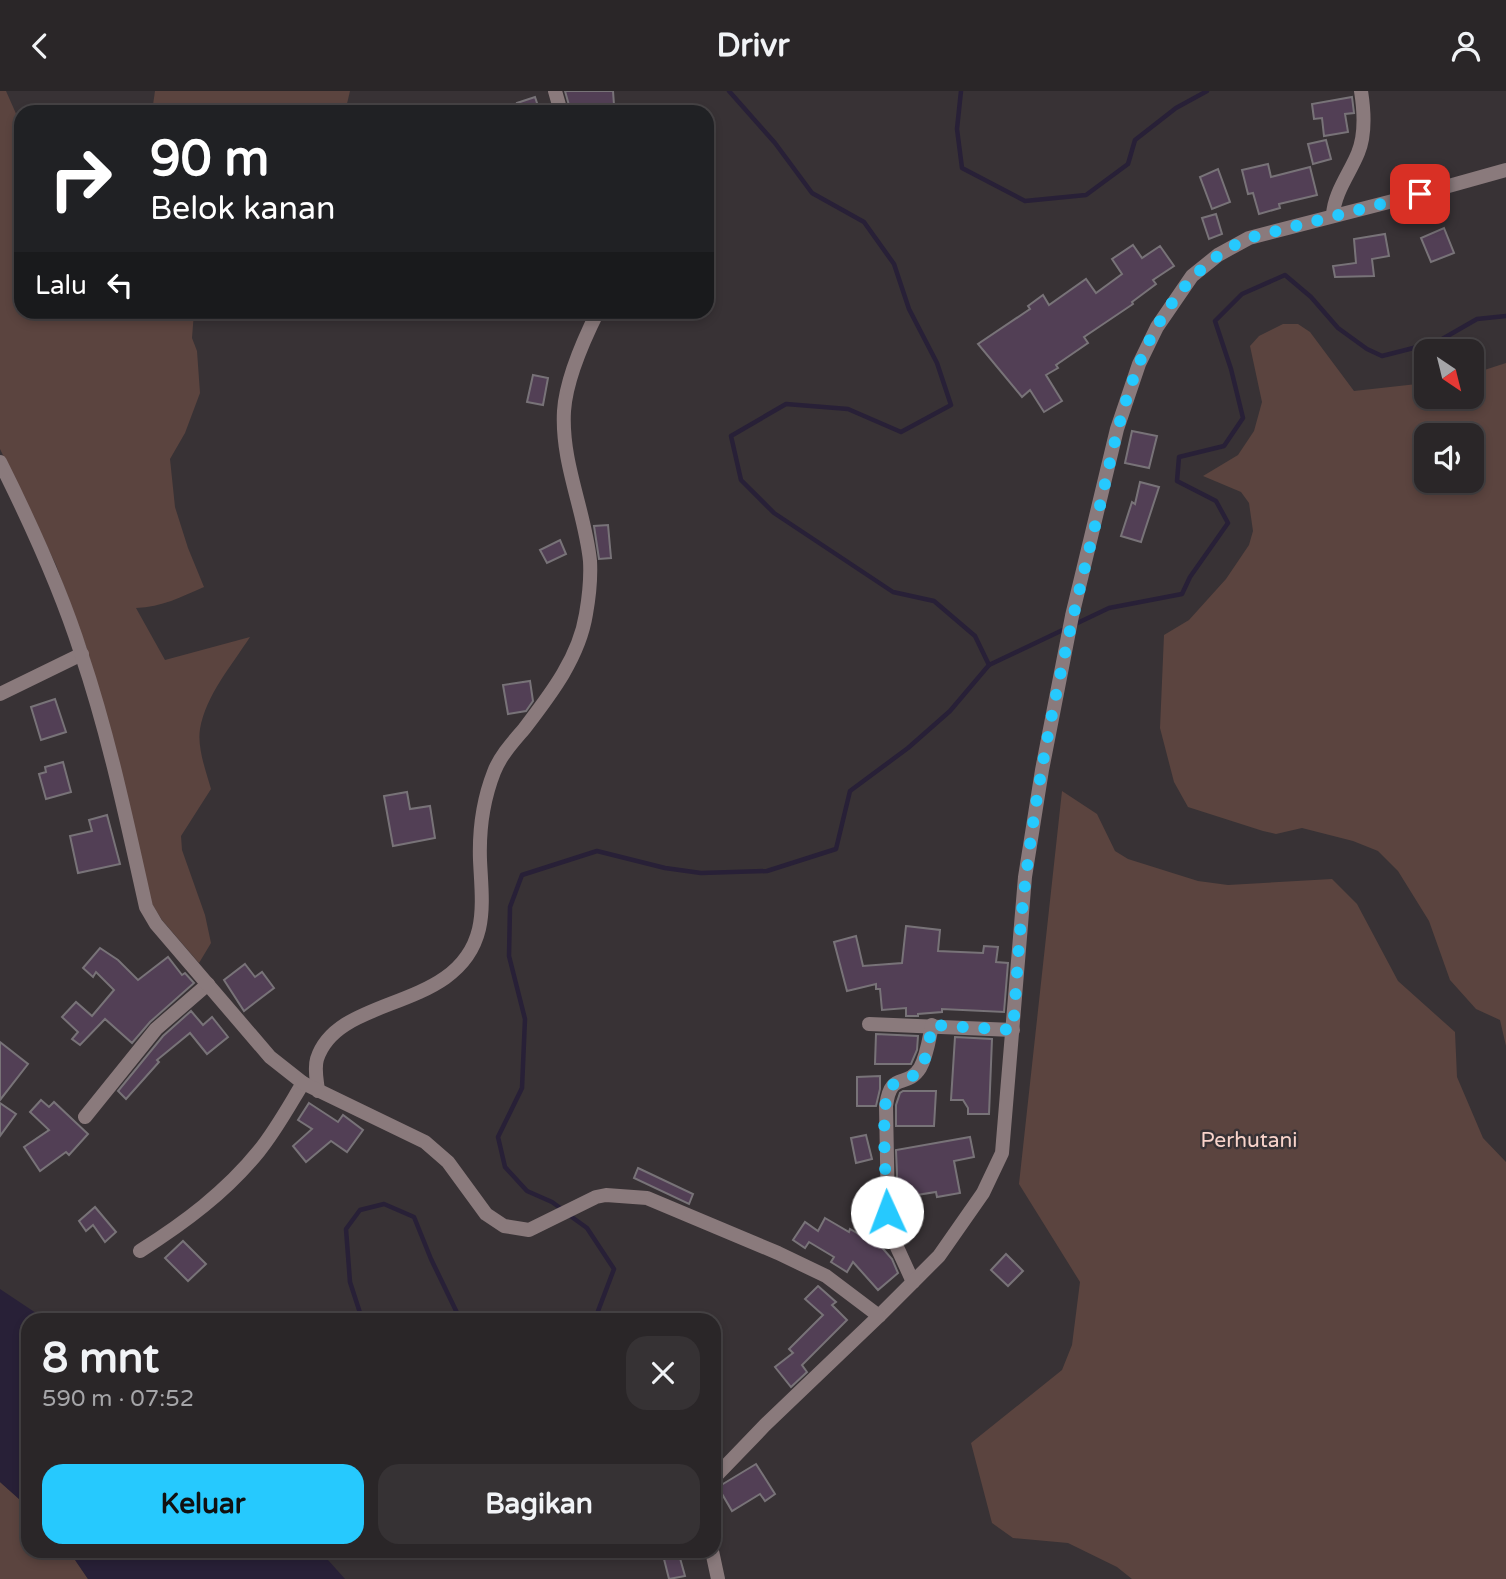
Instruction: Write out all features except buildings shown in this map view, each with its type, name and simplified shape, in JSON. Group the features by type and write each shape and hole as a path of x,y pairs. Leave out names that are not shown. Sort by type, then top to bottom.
{"street":[{"path":"1333,215 1336,198 1360,147 1363,115 1361,91"},
{"path":"721,1471 939,1256 983,1193 1000,1160 1007,1117 1026,877 1042,770 1072,616 1117,429 1139,363 1157,327 1192,276 1218,255 1249,238 1506,170"},
{"path":"318,1090 317,1058 337,1030 443,979 463,962 476,940 482,912 480,845 485,798 495,768 548,698 584,627 589,592 589,559 567,454 564,408 578,356 594,319"},
{"path":"0,462 50,568 82,654 118,783 146,907 156,924 270,1057 303,1083 425,1142 448,1162 486,1214 504,1226 529,1230 596,1197 606,1195 647,1198 826,1276 879,1316"},
{"path":"0,694 82,654"},
{"path":"85,1117 156,1029 208,984"},
{"path":"869,1024 1013,1030"},
{"path":"913,1282 896,1245 887,1212 886,1106 888,1090 893,1084 914,1075 920,1067 932,1025"},
{"path":"140,1251 192,1216 233,1180 260,1151 303,1083"},
{"path":"714,1558 718,1579"}],"green space":[{"path":"0,91 6,91 14,109 14,319 193,319 192,338 197,351 200,393 185,433 170,459 175,507 204,587 163,604 136,608 165,660 250,637 221,681 203,716 200,744 211,789 181,836 182,850 205,915 211,943 199,963 162,920 152,904 88,652 56,565 0,449"},
{"path":"155,91 350,91 347,105 153,105"},
{"path":"1283,324 1298,324 1310,332 1354,391 1414,384 1414,409 1484,409 1484,370 1506,363 1506,1046 1500,1020 1476,1009 1450,980 1429,921 1398,871 1378,851 1353,841 1302,828 1276,834 1263,831 1188,807 1174,782 1160,728 1164,635 1189,620 1226,579 1249,545 1253,531 1249,503 1241,492 1203,476 1238,455 1254,431 1262,402 1250,346 1259,336"},
{"name":"Perhutani","path":"1062,791 1097,814 1115,851 1128,859 1198,881 1228,885 1332,879 1357,904 1398,981 1455,1032 1457,1077 1483,1138 1506,1162 1506,1579 1132,1579 1117,1567 1068,1543 1013,1538 992,1523 971,1443 1062,1370 1072,1345 1080,1282 1019,1184"},
{"path":"0,1482 21,1501 21,1558 74,1558 88,1579 0,1579"}],"shaded area":[{"path":"0,1289 36,1313 21,1313 21,1501 0,1482"},
{"path":"74,1558 326,1558 345,1579 88,1579"}],"waterway":[{"path":"729,91 775,143 812,193 864,222 894,264 909,309 937,363 951,405 901,432 848,409 786,404 731,436 741,480 774,513 893,592 934,601 975,636 989,665"},
{"path":"961,91 957,129 962,168 1025,201 1086,195 1128,164 1135,140 1176,108 1207,91"},
{"path":"563,1210 527,1191 505,1167 498,1137 522,1088 525,1019 509,956 510,907 522,875 597,851 665,868 701,873 767,871 836,849 850,791 908,748 950,711 989,665 1109,608 1182,594 1190,577 1228,523 1216,501 1177,481 1179,457 1224,446 1243,418 1215,321 1242,294 1285,275 1311,297 1338,328 1367,349 1382,356 1437,342 1477,319 1506,316"},
{"path":"360,1313 350,1282 346,1229 360,1210 384,1204 414,1217 457,1313"},
{"path":"569,1215 587,1228 614,1269 597,1313"}],"route":[{"path":"887,1212 885,1132 888,1090 893,1084 914,1075 920,1067 932,1025 1013,1030 1026,877 1042,770 1072,616 1117,429 1139,363 1157,327 1192,276 1238,243 1333,215 1420,194"}]}
